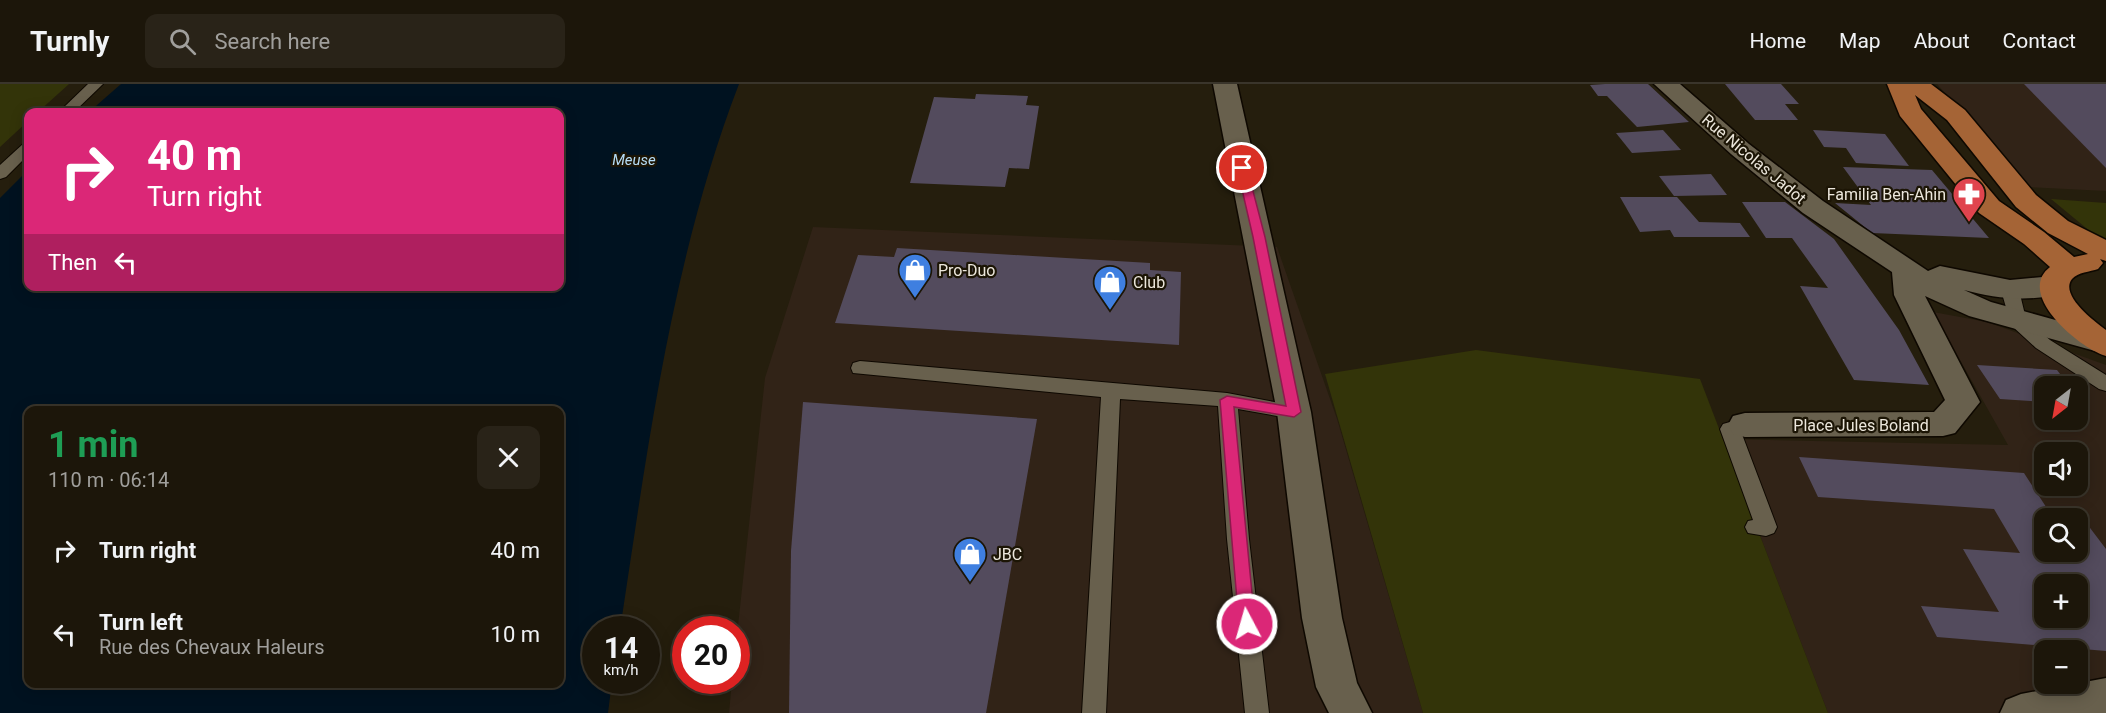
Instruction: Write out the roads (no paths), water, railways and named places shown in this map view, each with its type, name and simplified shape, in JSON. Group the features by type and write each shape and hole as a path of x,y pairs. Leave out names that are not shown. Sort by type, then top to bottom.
{"main road":[{"path":"1899,84 1909,111 1989,207 2034,238 2060,277 2056,300 2066,314 2082,329 2105,344"},
{"path":"1916,84 1956,115 2026,201 2058,227 2106,252"},
{"path":"2060,277 2085,263 2106,262"}],"street":[{"path":"1225,84 1231,122 1259,237 1294,412 1322,618 1337,687 1351,713"},
{"name":"Rue Nicolas Jadot","path":"1666,84 1740,149 1813,207 1860,240 1906,268 1930,287 1980,309 2105,344"},
{"name":"Rue Nicolas Jadot","path":"1906,268 2010,290 2060,277"},
{"name":"Place Jules Boland","path":"1732,428 1943,424 1963,402 1909,295 1906,268"},
{"path":"2021,713 2106,696"}],"lane":[{"path":"70,108 96,84"},
{"path":"0,174 24,151"},
{"path":"2010,290 2017,321 2043,344 2106,384"},
{"path":"860,368 1227,400 1294,412"},
{"path":"1094,713 1111,391"},
{"path":"1227,400 1238,539 1257,713"},
{"path":"1732,428 1766,527 1756,527"}],"water":[{"name":"Meuse","path":"121,84 739,84 696,217 679,285 652,422 622,616 582,616 582,694 610,694 608,713 0,713 0,198 24,174 24,291 564,291 564,108 94,108"}],"place":[{"name":"Familia Ben-Ahin","path":"1969,223"},
{"name":"Pro-Duo","path":"915,299"},
{"name":"Club","path":"1110,311"},
{"name":"JBC","path":"970,583"}]}
